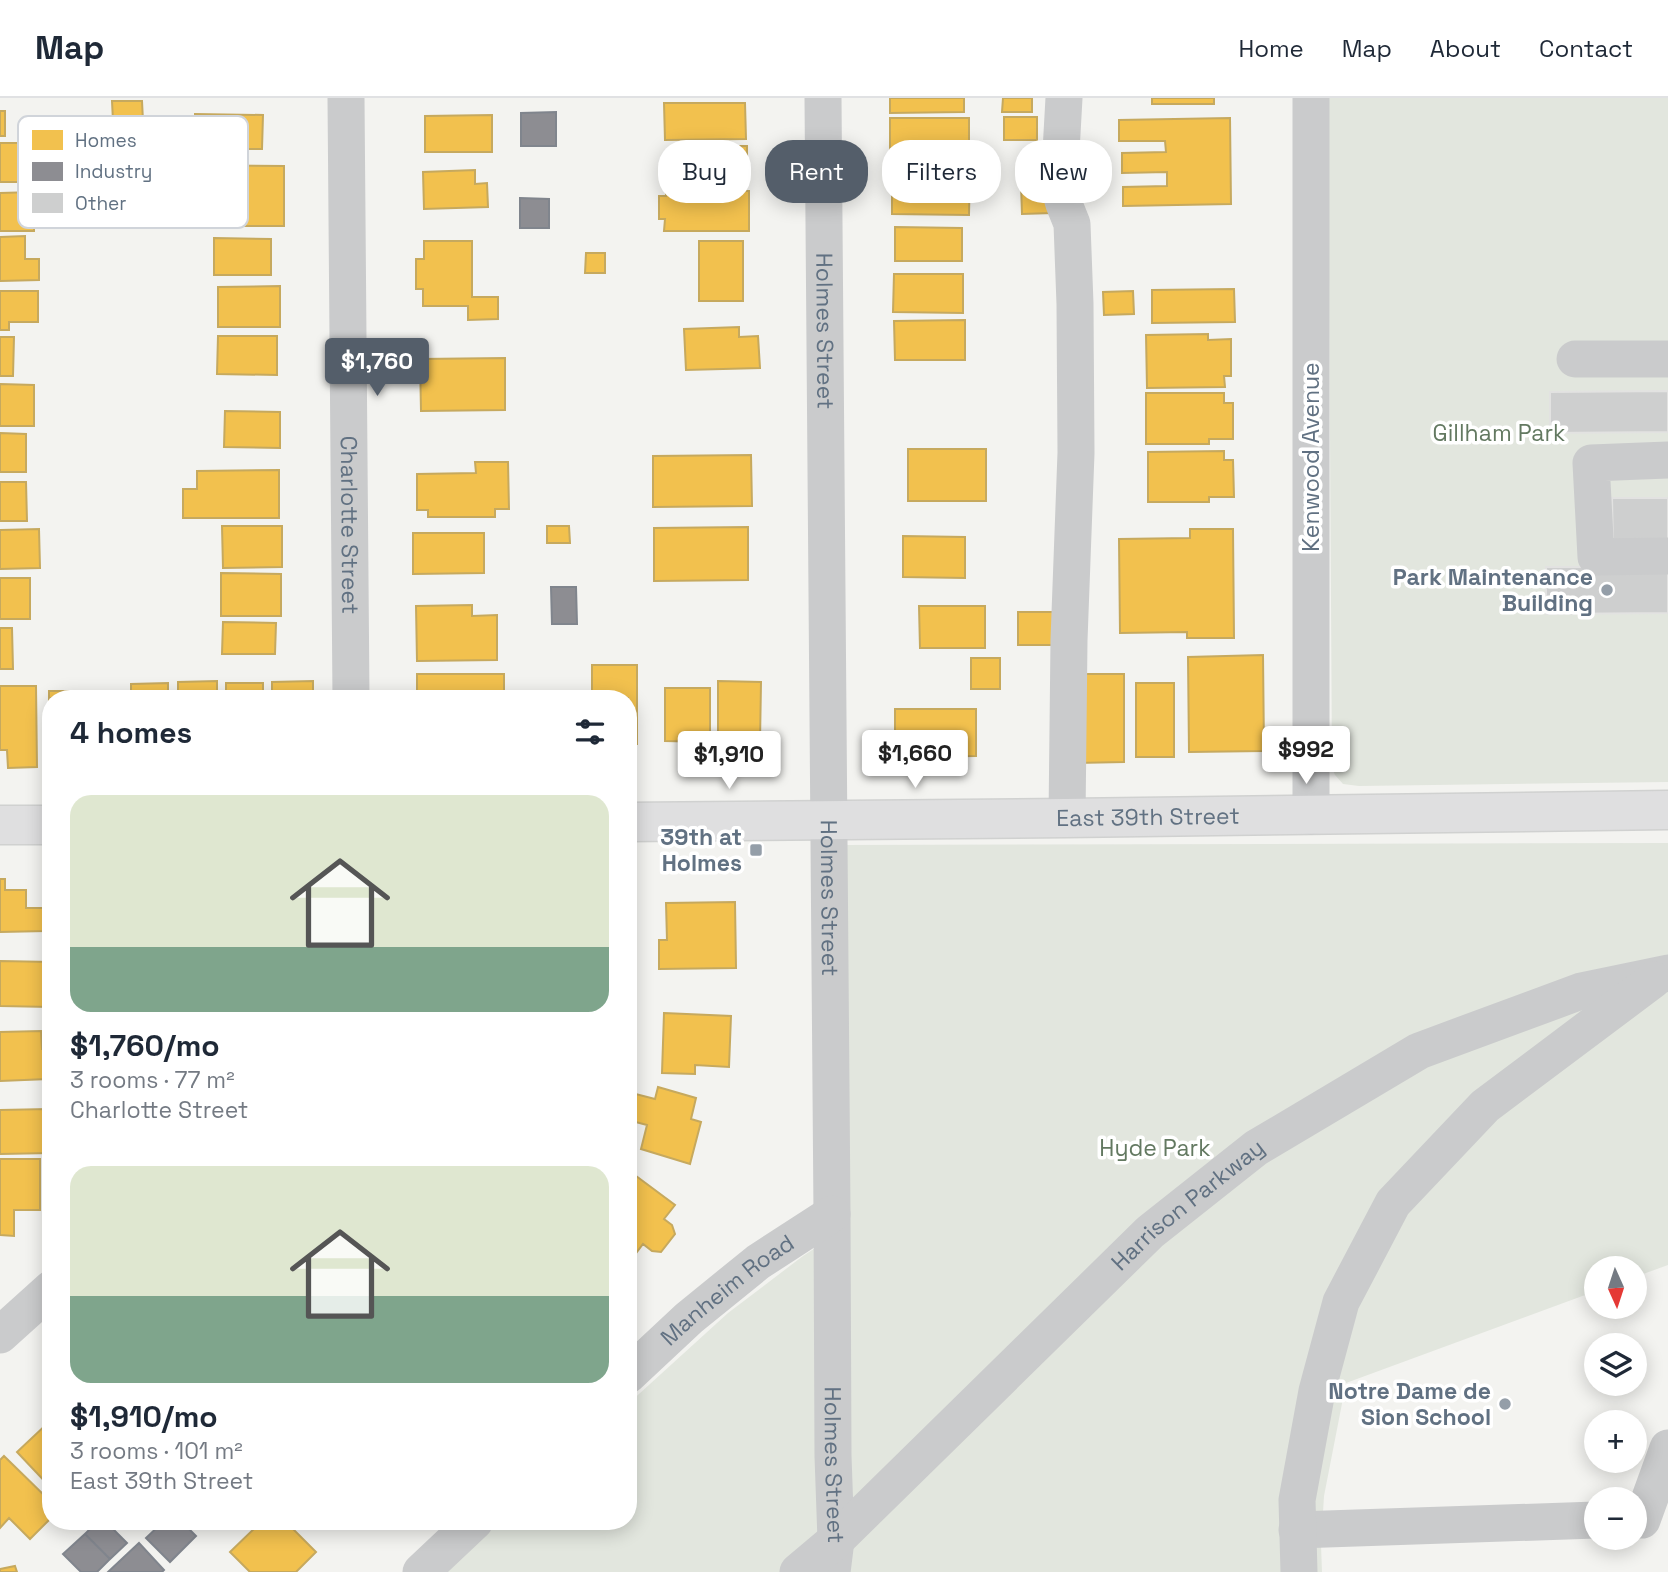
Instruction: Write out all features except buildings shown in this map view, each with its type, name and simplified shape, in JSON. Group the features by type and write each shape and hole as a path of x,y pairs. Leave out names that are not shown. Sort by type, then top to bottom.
{"main road":[{"name":"East 39th Street","path":"637,822 1668,810"},
{"path":"0,825 42,825"}],"street":[{"name":"Charlotte Street","path":"346,98 351,690"},
{"name":"Holmes Street","path":"823,98 834,1556"},
{"path":"1064,98 1059,187 1072,225 1076,362 1067,818"},
{"name":"Kenwood Avenue","path":"1311,98 1311,816"},
{"path":"1575,359 1668,359"},
{"path":"1668,460 1591,463 1596,557 1668,556"},
{"path":"1299,1572 1297,1500 1317,1391 1341,1302 1393,1203 1485,1106 1666,972"},
{"name":"Harrison Parkway","path":"798,1572 834,1556 1150,1232 1255,1148 1419,1051 1581,991 1666,972"},
{"name":"Manheim Road","path":"637,1367 689,1318 758,1262 832,1214"},
{"path":"0,1335 42,1297"},
{"path":"1647,1498 1668,1448"},
{"path":"1297,1530 1584,1520"},
{"path":"421,1572 465,1530"}],"green space":[{"name":"Gillham Park","path":"1328,98 1668,98 1668,782 1359,786 1343,784 1335,775 1332,768"},
{"name":"Hyde Park","path":"1668,843 1668,1265 1647,1273 1647,1256 1584,1256 1584,1295 1346,1383 1324,1496 1322,1572 445,1572 491,1530 637,1530 637,1396 728,1313 803,1256 850,1225 845,845"}],"place":[{"name":"Park Maintenance Building","path":"1607,590"},
{"name":"39th at Holmes","path":"756,850"},
{"name":"Notre Dame de Sion School","path":"1505,1404"}]}
